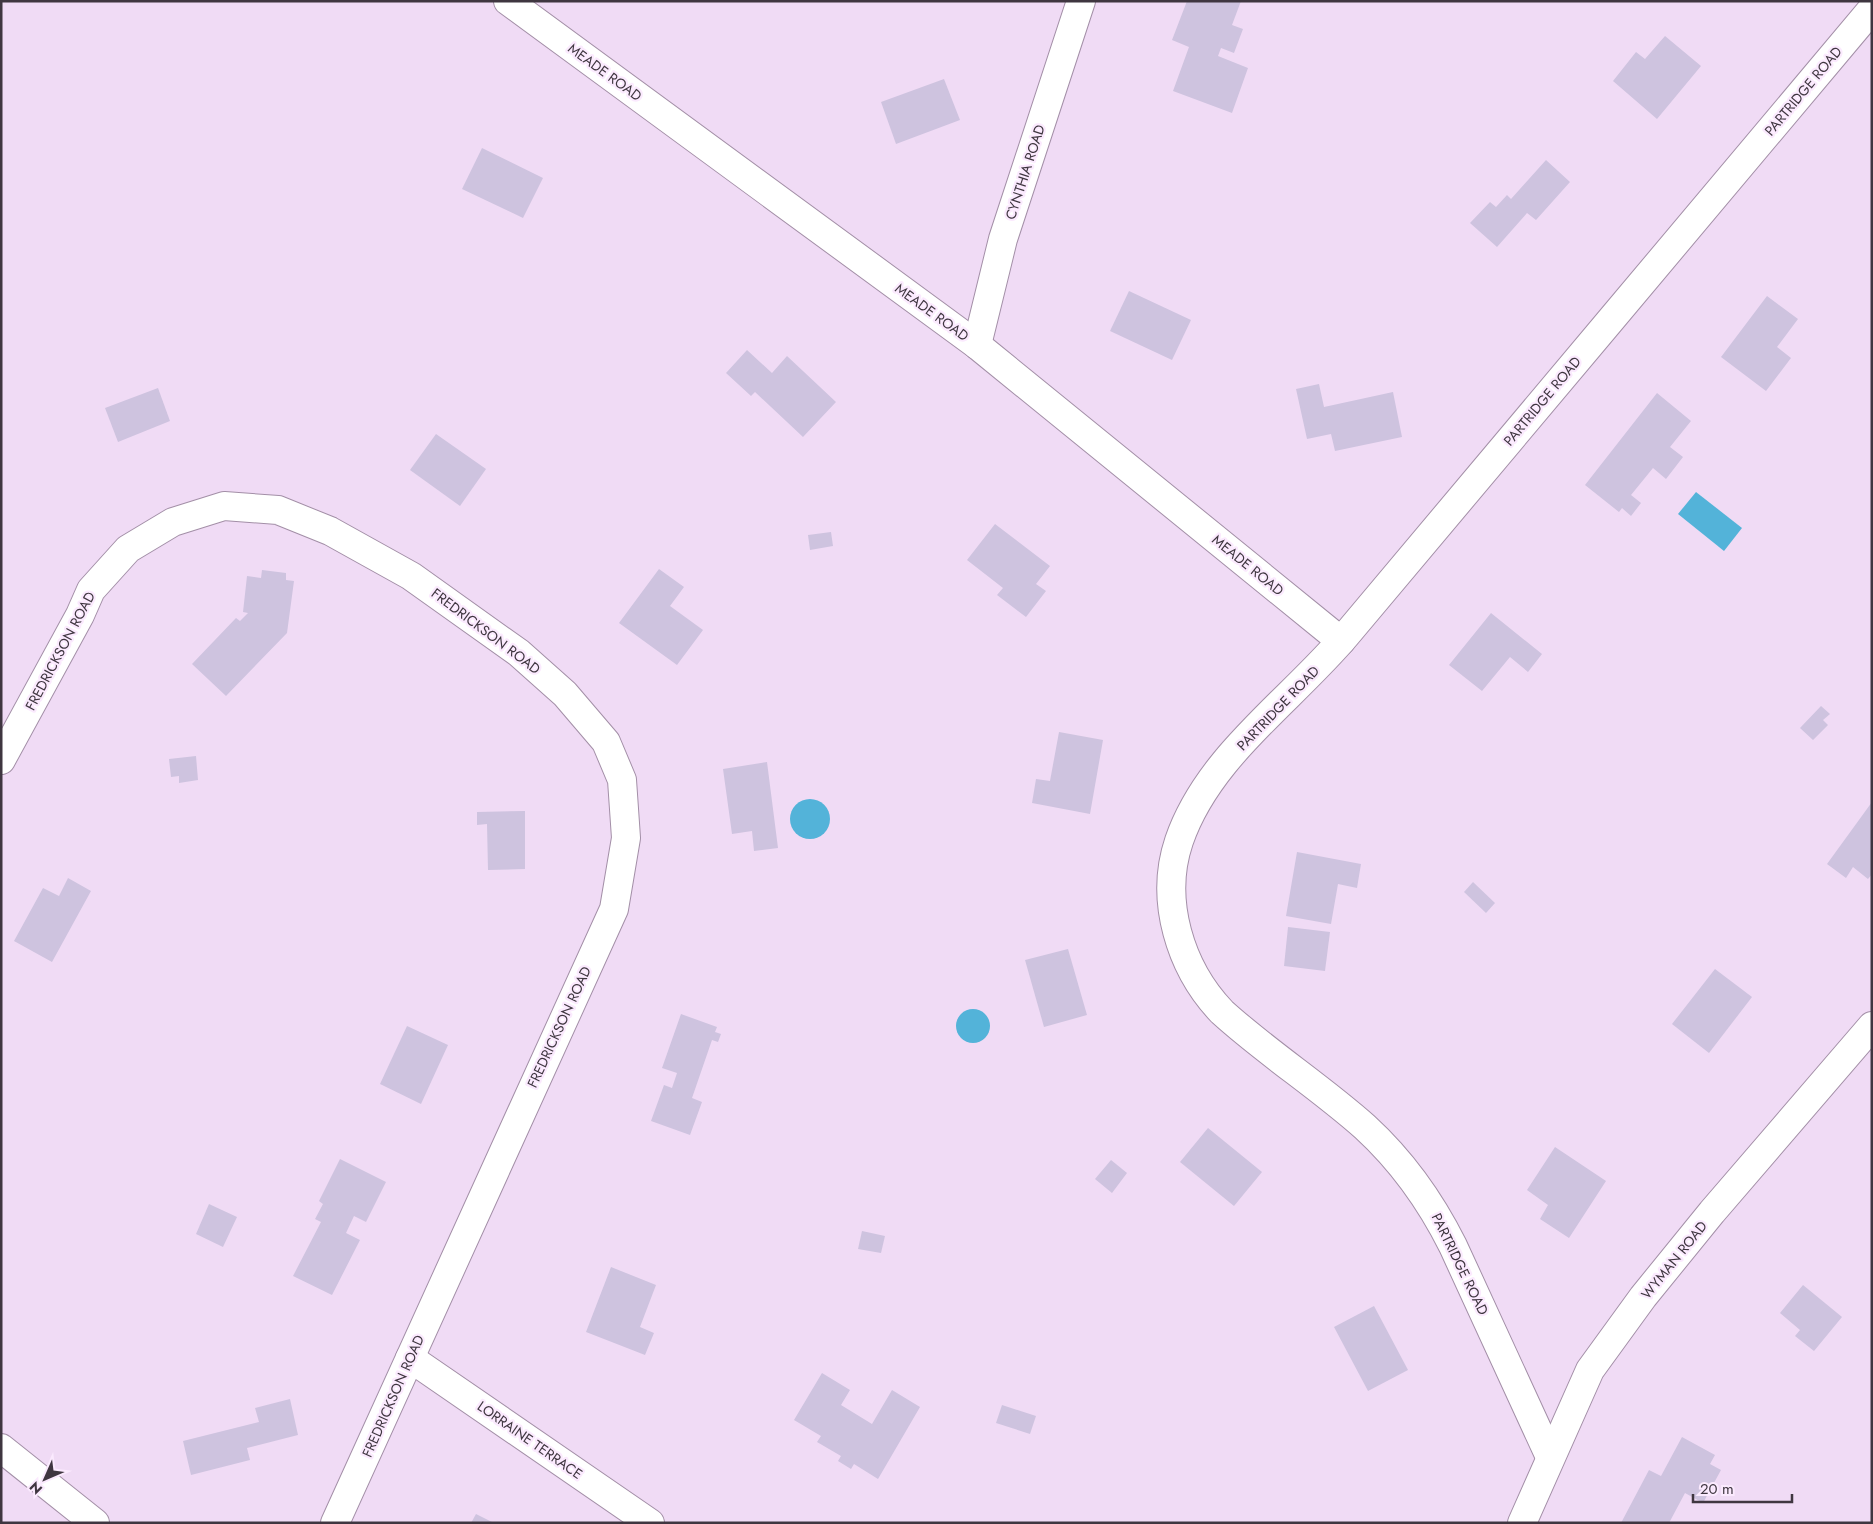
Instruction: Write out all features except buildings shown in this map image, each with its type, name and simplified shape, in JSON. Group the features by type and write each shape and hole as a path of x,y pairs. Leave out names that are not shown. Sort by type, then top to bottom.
{"street":[{"name":"MEADE ROAD","path":"508,1 977,345 1341,641"},
{"name":"CYNTHIA ROAD","path":"977,345 1003,239 1081,1"},
{"name":"PARTRIDGE ROAD","path":"1550,1457 1453,1246 1436,1212 1412,1179 1365,1127 1222,1012 1205,994 1192,974 1181,947 1174,917 1172,880 1178,843 1193,810 1214,775 1341,641 1872,9"},
{"name":"FREDRICKSON ROAD","path":"1,760 80,615 91,590 128,549 173,522 224,506 278,510 330,531 411,576 519,653 565,694 606,742 622,780 626,838 614,909 335,1523"},
{"name":"WYMAN ROAD","path":"1522,1523 1590,1370 1643,1297 1712,1212 1872,1026"},
{"name":"LORRAINE TERRACE","path":"410,1358 650,1523"},
{"path":"1,1448 95,1523"}],"water":[{"path":"1696,492 1742,528 1724,551 1678,514"},
{"path":"810,799 824,805 830,819 824,833 810,839 796,833 790,819 796,805"},
{"path":"973,1009 980,1010 985,1014 989,1019 989,1033 985,1038 980,1042 973,1043 966,1042 961,1038 957,1033 956,1026 957,1019 961,1014 966,1010"}]}
